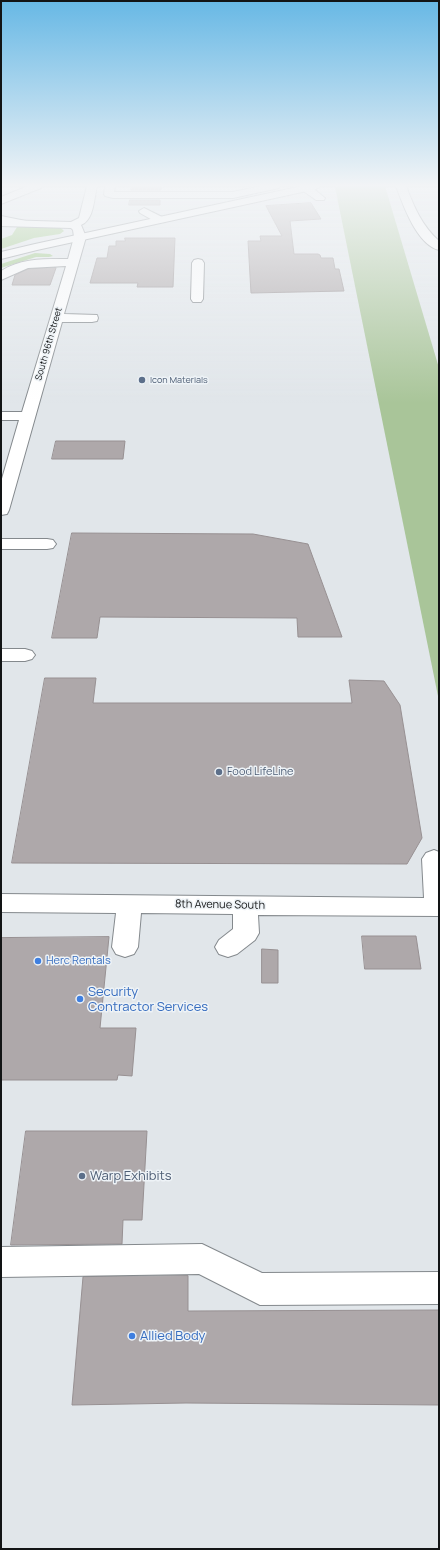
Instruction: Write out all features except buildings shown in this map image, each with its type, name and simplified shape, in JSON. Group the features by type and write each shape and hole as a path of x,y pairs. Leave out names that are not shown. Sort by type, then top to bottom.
{"main road":[{"path":"69,258 73,261"},
{"path":"1,276 17,266 32,262 73,261"},
{"name":"South 96th Street","path":"1,510 73,261"},
{"path":"197,299 198,264"},
{"path":"57,318 92,318"},
{"path":"1,416 28,416"},
{"path":"1,544 47,544"},
{"path":"1,655 25,656"},
{"path":"434,859 438,907"},
{"name":"8th Avenue South","path":"1,903 438,907"},
{"path":"125,947 129,904"},
{"path":"228,947 246,933 245,905"},
{"path":"1,1262 202,1259 260,1289 439,1288"}],"green space":[{"path":"19,258 32,258 1,268 1,264"},
{"path":"349,258 406,258 439,368 439,701"}],"place":[{"name":"Icon Materials","path":"142,380"},
{"name":"Food LifeLine","path":"219,772"},
{"name":"Herc Rentals","path":"38,961"},
{"name":"Security Contractor Services","path":"80,999"},
{"name":"Warp Exhibits","path":"82,1176"},
{"name":"Allied Body","path":"132,1336"}]}
